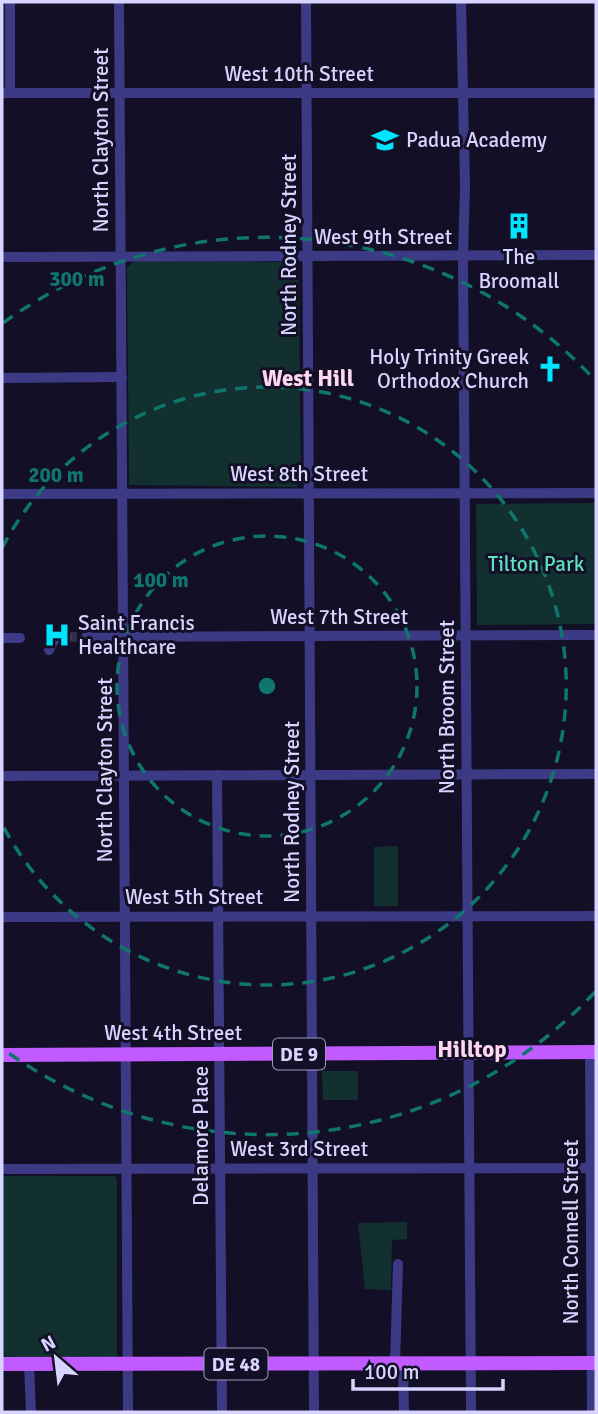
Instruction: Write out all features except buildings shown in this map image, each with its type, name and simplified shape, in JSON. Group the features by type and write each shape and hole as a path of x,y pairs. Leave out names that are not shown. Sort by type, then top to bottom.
{"main road":[{"name":"West 4th Street","path":"2,1055 593,1052"},
{"name":"DE 48","path":"2,1364 594,1363"}],"street":[{"path":"6,93 10,2"},
{"name":"North Clayton Street","path":"119,2 128,1412"},
{"name":"North Rodney Street","path":"306,2 314,1412"},
{"name":"North Broom Street","path":"461,2 465,186 463,256 471,1412"},
{"name":"West 10th Street","path":"6,93 596,93"},
{"name":"West 9th Street","path":"2,257 596,255"},
{"path":"2,378 122,377"},
{"name":"West 8th Street","path":"2,494 596,493"},
{"name":"West 7th Street","path":"86,637 596,635"},
{"path":"49,650 54,640 67,637"},
{"path":"2,638 20,638"},
{"path":"2,776 596,774"},
{"name":"Delamore Place","path":"217,775 222,1412"},
{"name":"West 5th Street","path":"2,917 596,916"},
{"name":"North Connell Street","path":"592,1412 593,1052"},
{"name":"West 3rd Street","path":"2,1169 593,1168"},
{"path":"398,1264 399,1364 404,1412"},
{"path":"29,1364 30,1412"}],"green space":[{"path":"141,261 287,262 297,265 301,475 297,487 129,485 127,267"},
{"name":"Tilton Park","path":"596,503 596,624 477,625 476,504"},
{"path":"398,846 398,906 374,906 374,847"},
{"path":"322,1071 358,1071 358,1100 323,1100"},
{"path":"2,1176 115,1176 117,1179 117,1358 2,1358"},
{"path":"407,1222 407,1239 392,1240 391,1290 365,1289 358,1223"}],"tunnel":[{"path":"67,637 86,637"}],"place":[{"name":"Padua Academy","path":"385,140"},
{"name":"The Broomall","path":"519,226"},
{"name":"Holy Trinity Greek Orthodox Church","path":"550,369"},
{"name":"Saint Francis Healthcare","path":"57,635"}],"district":[{"name":"West Hill","path":"308,378"},
{"name":"Hilltop","path":"472,1049"}]}
